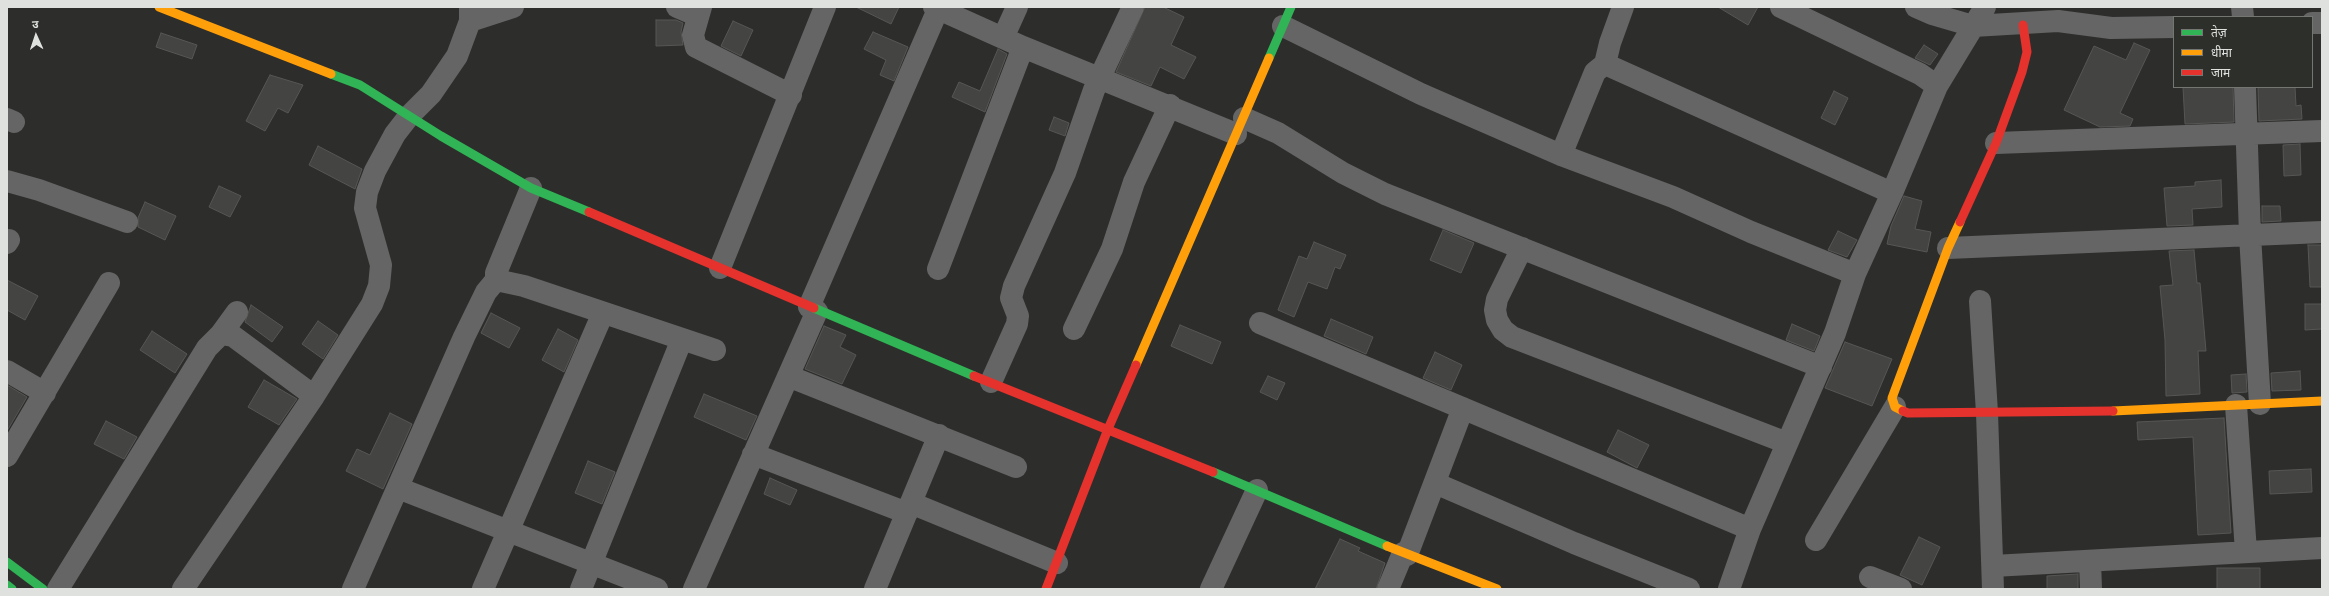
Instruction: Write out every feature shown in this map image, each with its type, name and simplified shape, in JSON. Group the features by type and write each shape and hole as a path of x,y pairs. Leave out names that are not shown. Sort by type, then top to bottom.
{"street":[{"path":"159,7 344,78 381,97 409,116 531,188 813,309 1257,490 1405,554 1497,589"},
{"path":"183,589 314,396 372,304 379,286 381,265 369,225 365,200 375,171 384,153 409,116 444,78 457,56 470,14 513,7"},
{"path":"677,7 699,11 693,35 696,47 791,95"},
{"path":"720,268 791,95 825,7"},
{"path":"1003,38 1017,7"},
{"path":"991,382 1017,324 1018,316 1012,298 1014,286 1068,167 1088,102 1133,7"},
{"path":"1561,154 1595,72 1605,64 1610,43 1623,7"},
{"path":"1781,7 1920,74 1936,86"},
{"path":"1916,7 1932,14 1974,26 2058,21 2111,28 2173,27"},
{"path":"1729,589 1750,528 1786,443 1821,368 1855,274 1892,193 1936,86 1985,7"},
{"path":"694,589 788,376 813,309 937,8 1023,47 1170,105 1240,126 1278,133 1343,173 1385,194 1821,368"},
{"path":"1046,589 1108,429 1287,16 1421,94 1561,154 1673,197 1751,232 1855,274"},
{"path":"2023,24 2027,52 2022,72 1996,143 1948,248 1892,398 1895,407 1908,413 1987,413 2112,411 2322,401"},
{"path":"938,269 1023,47"},
{"path":"1605,64 1892,193"},
{"path":"2245,88 2250,235 2260,404"},
{"path":"1074,329 1112,249 1134,182 1170,105"},
{"path":"1996,143 2322,131"},
{"path":"7,181 39,190 127,222"},
{"path":"354,589 467,331 486,292 496,280 496,273 531,188"},
{"path":"1948,248 2322,232"},
{"path":"1522,248 1497,299 1495,310 1500,325 1512,337 1786,443"},
{"path":"496,280 524,286 715,350"},
{"path":"7,456 109,283"},
{"path":"1980,301 1987,413 1993,589"},
{"path":"58,589 208,348 221,334 237,312"},
{"path":"483,589 571,390 603,313"},
{"path":"1260,323 1750,528"},
{"path":"221,334 233,336 314,396"},
{"path":"581,589 593,564 682,339"},
{"path":"7,371 45,393"},
{"path":"788,376 1016,467"},
{"path":"2236,405 2246,552"},
{"path":"1816,540 1895,407"},
{"path":"1388,589 1405,554 1435,483 1463,408"},
{"path":"875,589 939,435"},
{"path":"753,454 909,508 1057,563"},
{"path":"1435,483 1574,543 1689,589"},
{"path":"398,488 507,532 657,589"},
{"path":"1211,589 1257,490"},
{"path":"1993,566 2322,548"},
{"path":"2090,561 2091,589"},
{"path":"7,562 43,589"},
{"path":"1870,578 1901,589"},
{"path":"7,585 12,589"}],"building":[{"path":"856,7 899,7 891,24"},
{"path":"1145,7 1163,7 1184,17 1171,45 1196,57 1184,79 1160,67 1151,86 1116,72"},
{"path":"1718,7 1758,7 1748,25"},
{"path":"656,20 676,20 683,23 681,32 683,45 656,46"},
{"path":"733,21 753,30 741,56 721,46"},
{"path":"873,32 908,47 894,81 880,75 886,60 864,49"},
{"path":"161,33 197,45 192,59 156,47"},
{"path":"2134,43 2150,50 2120,113 2133,119 2130,126 2100,127 2064,110 2094,46 2126,60"},
{"path":"1924,45 1938,54 1930,65 1915,58"},
{"path":"998,49 1007,54 985,112 952,97 959,82 980,91"},
{"path":"270,75 303,85 288,113 278,108 265,131 246,121"},
{"path":"2183,88 2233,88 2234,122 2185,124"},
{"path":"2258,88 2295,88 2296,106 2301,105 2302,119 2259,121"},
{"path":"1834,91 1848,98 1835,125 1821,118"},
{"path":"1054,117 1069,123 1065,136 1049,130"},
{"path":"2300,144 2301,175 2284,176 2283,145"},
{"path":"318,146 362,169 355,189 309,165"},
{"path":"2221,180 2222,207 2192,209 2193,225 2167,226 2164,188 2195,186 2195,182"},
{"path":"219,186 241,196 230,217 209,207"},
{"path":"1904,196 1922,201 1915,229 1931,232 1927,252 1887,244 1891,226"},
{"path":"145,202 176,216 165,240 138,227 138,218"},
{"path":"2262,206 2280,206 2281,221 2262,222"},
{"path":"1443,230 1474,243 1461,273 1430,260"},
{"path":"1838,231 1857,240 1847,257 1828,250"},
{"path":"1314,242 1346,255 1340,269 1335,267 1327,289 1308,282 1294,317 1278,310 1299,256 1307,259"},
{"path":"2308,245 2322,245 2322,287 2310,287"},
{"path":"2194,250 2197,283 2200,283 2206,351 2198,351 2200,394 2166,396 2165,340 2160,286 2173,285 2169,251"},
{"path":"7,280 38,296 25,320 7,310"},
{"path":"2305,304 2322,304 2322,329 2305,330"},
{"path":"251,305 283,327 272,342 245,322"},
{"path":"491,313 520,328 509,348 481,333"},
{"path":"1331,319 1373,337 1366,354 1324,336"},
{"path":"318,321 338,335 323,359 302,344"},
{"path":"1792,324 1820,336 1814,351 1786,340"},
{"path":"1180,325 1221,342 1212,364 1171,346"},
{"path":"824,326 846,335 840,347 856,355 842,384 805,369"},
{"path":"558,329 578,340 564,372 542,360"},
{"path":"152,331 187,354 175,373 140,350"},
{"path":"1845,342 1892,359 1872,406 1825,388"},
{"path":"1435,352 1462,365 1451,390 1423,378"},
{"path":"2300,371 2301,390 2272,391 2271,373"},
{"path":"2246,374 2247,392 2232,393 2231,375"},
{"path":"1268,376 1285,383 1277,400 1260,392"},
{"path":"264,380 297,399 279,425 248,407"},
{"path":"7,385 27,397 7,431"},
{"path":"704,394 757,416 746,440 694,417"},
{"path":"390,413 412,424 383,489 346,471 357,449 370,455"},
{"path":"2224,418 2231,533 2198,535 2193,437 2138,440 2137,422"},
{"path":"106,421 137,437 124,459 94,444"},
{"path":"1618,430 1649,445 1637,468 1607,452"},
{"path":"588,461 615,472 602,504 575,493"},
{"path":"2311,469 2312,492 2270,494 2269,471"},
{"path":"770,478 797,490 790,505 764,494"},
{"path":"1919,537 1940,547 1922,585 1900,575"},
{"path":"1340,539 1360,548 1358,551 1385,563 1376,589 1315,589"},
{"path":"2217,568 2260,568 2260,589 2217,589"},
{"path":"2078,574 2078,589 2047,589 2047,576"}],"traffic: fast":[{"path":"1269,58 1291,7"},
{"path":"331,74 360,85 441,136 531,188 589,212"},
{"path":"814,308 974,376"},
{"path":"1213,472 1387,546"},
{"path":"7,562 43,589"},
{"path":"7,585 12,589"}],"traffic: slow":[{"path":"159,7 331,74"},
{"path":"1136,365 1269,58"},
{"path":"1903,411 1895,407 1892,398 1948,248 1960,222"},
{"path":"2113,411 2322,401"},
{"path":"1387,546 1497,589"}],"traffic: jam":[{"path":"1960,222 1996,143 2022,72 2027,52 2023,25"},
{"path":"589,212 814,308"},
{"path":"1046,589 1108,429 1136,365"},
{"path":"974,376 1213,472"},
{"path":"1903,411 1908,413 2113,411"}]}
